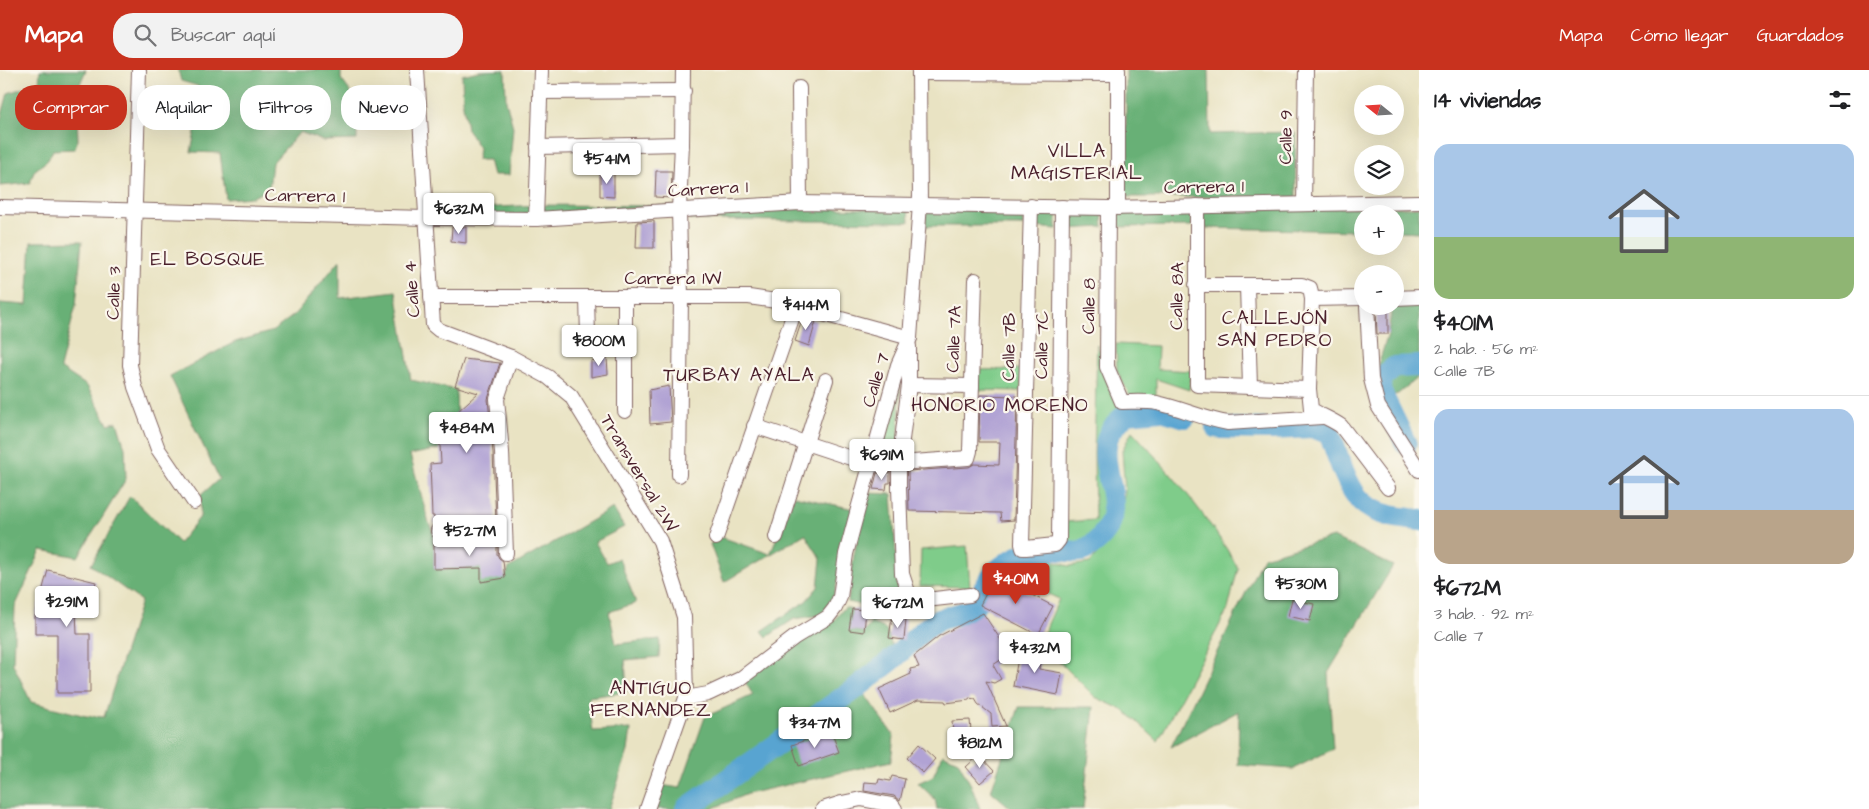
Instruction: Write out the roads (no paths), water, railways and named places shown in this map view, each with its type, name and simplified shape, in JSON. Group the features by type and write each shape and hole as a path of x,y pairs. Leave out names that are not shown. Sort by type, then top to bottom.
{"street":[{"name":"Calle 3","path":"139,70 130,365 135,387 158,449 194,502"},
{"name":"Calle 4","path":"417,70 432,325"},
{"path":"536,219 540,70"},
{"path":"679,475 681,297 679,209 684,70"},
{"name":"Calle 9","path":"1304,204 1306,70"},
{"path":"920,72 1118,72"},
{"name":"Calle 7","path":"686,698 708,694 740,679 794,637 816,626 828,617 840,597 846,554 898,365 910,338 920,204 920,72"},
{"name":"Calle 8","path":"1118,72 1106,367 1122,402 1158,404 1228,423 1322,417"},
{"path":"799,88 800,203"},
{"path":"540,92 684,92"},
{"path":"538,147 682,144"},
{"name":"Carrera 1","path":"0,207 536,219 800,203 1113,208 1419,202"},
{"name":"Calle 7B","path":"1031,206 1023,548 1055,546 1057,544"},
{"name":"Calle 8A","path":"1197,206 1197,385 1250,387"},
{"name":"Calle 7C","path":"1057,544 1059,540 1062,207"},
{"name":"Calle 7A","path":"899,463 968,458 970,450 975,280"},
{"path":"1196,285 1302,285 1310,288 1312,299 1309,389 1311,409 1322,417 1334,421 1341,426 1388,488"},
{"path":"1247,286 1250,387 1309,389"},
{"name":"Carrera 1W","path":"431,297 749,298 776,301 910,338"},
{"path":"587,297 588,338"},
{"path":"625,297 625,411"},
{"path":"1404,298 1419,297"},
{"path":"1312,299 1354,298"},
{"path":"716,538 796,307"},
{"path":"1368,315 1371,379 1378,406 1419,470"},
{"name":"Transversal 2W","path":"432,325 440,330 511,356 548,377 571,396 660,540 684,617 686,698 647,809"},
{"path":"910,338 909,385 899,463 902,574 908,592 917,601 970,595"},
{"path":"506,553 502,452 497,399 511,356"},
{"path":"776,537 826,380"},
{"path":"909,385 972,386"},
{"path":"754,426 872,464 899,463"},
{"path":"438,531 504,532"},
{"path":"822,809 842,802 861,799 892,805 895,809"}],"waterway":[{"path":"1406,444 1380,390 1381,378 1395,367 1419,366"},
{"path":"686,809 855,689 938,620 972,610 994,575 1009,562 1023,555 1038,551 1082,551 1093,544 1102,536 1109,525 1113,513 1113,501 1106,465 1107,440 1112,429 1127,413 1161,410 1185,417"},
{"path":"1216,427 1272,429 1313,427 1330,434 1351,488 1361,501 1381,513 1419,520"}],"district":[{"name":"VILLA MAGISTERIAL","path":"1077,162"},
{"name":"EL BOSQUE","path":"208,259"},
{"name":"CALLEJÓN SAN PEDRO","path":"1275,329"},
{"name":"TURBAY AYALA","path":"739,375"},
{"name":"HONORIO MORENO","path":"1000,405"},
{"name":"ANTIGUO FERNANDEZ","path":"651,699"}]}
